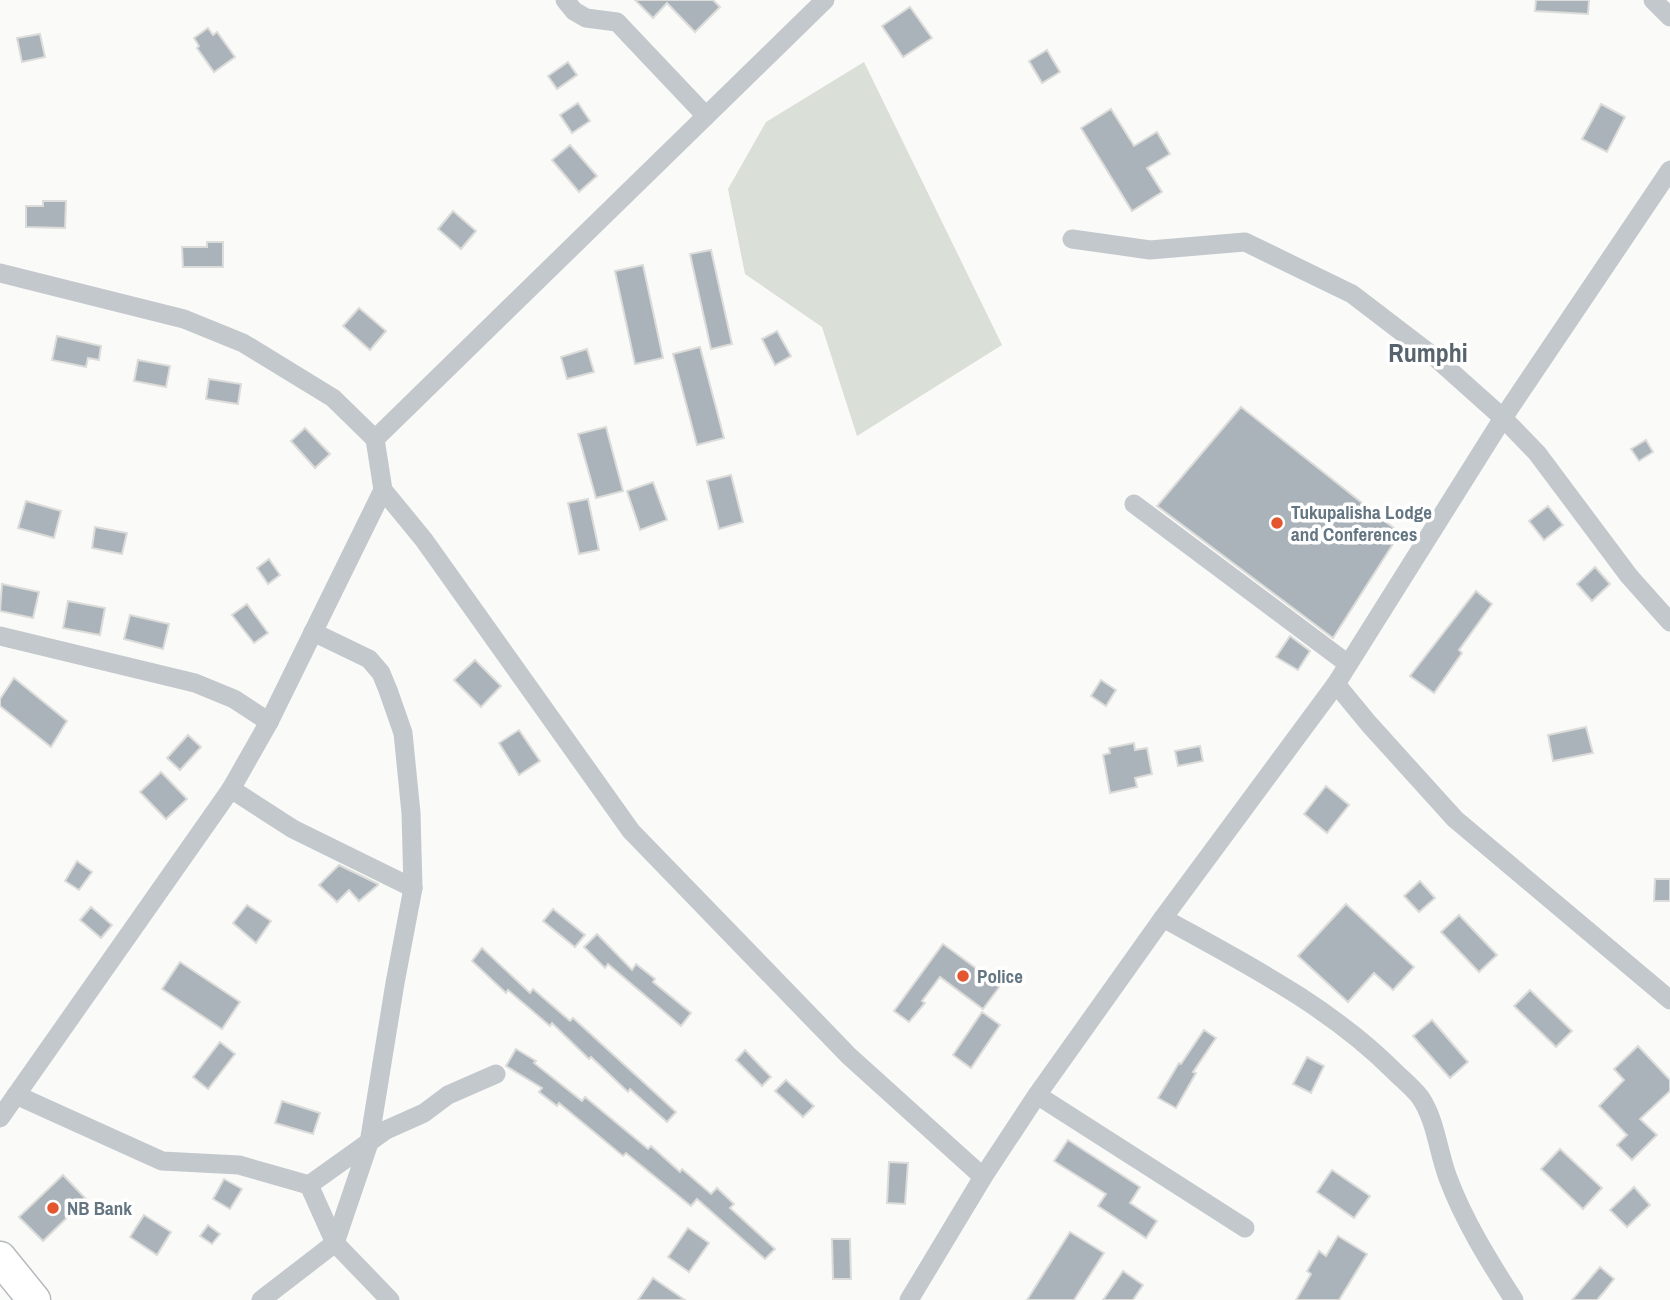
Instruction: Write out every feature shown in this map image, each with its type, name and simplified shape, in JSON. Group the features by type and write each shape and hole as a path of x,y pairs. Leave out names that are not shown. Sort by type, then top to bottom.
{"main road":[{"path":"0,1258 34,1300"}],"street":[{"path":"565,0 574,11 586,18 617,22 706,116"},
{"path":"375,439 825,0"},
{"path":"1653,0 1670,17"},
{"path":"909,1300 1037,1095 1163,918 1336,684 1503,418 1670,170"},
{"path":"1072,239 1150,250 1245,242 1352,294 1437,359 1503,418 1536,453 1629,576 1670,622"},
{"path":"0,273 184,319 243,343 333,398 375,439 383,490 424,540 631,831 849,1056 984,1177"},
{"path":"0,1118 231,789 269,722 383,490"},
{"path":"1135,504 1348,664"},
{"path":"261,1300 335,1243 369,1143 413,888 411,813 403,733 388,690 381,673 369,659 313,632"},
{"path":"0,636 195,683 234,699 269,722"},
{"path":"1336,684 1455,819 1670,1000"},
{"path":"231,789 293,829 413,888"},
{"path":"1163,918 1270,978 1338,1021 1379,1056 1420,1098 1433,1127 1448,1178 1482,1249 1514,1300"},
{"path":"309,1185 386,1130 424,1113 448,1095 496,1074"},
{"path":"16,1095 162,1161 239,1165 309,1185 335,1243 390,1300"},
{"path":"1037,1095 1245,1228"}],"shaded area":[{"path":"864,62 1002,345 857,436 822,327 745,274 728,189 766,122"}],"building":[{"path":"635,0 713,0 720,7 695,32 667,3 653,18"},
{"path":"1536,0 1589,0 1588,14 1535,11"},
{"path":"910,7 932,38 903,57 882,26"},
{"path":"208,28 213,35 217,32 235,57 214,72 197,48 199,46 194,38"},
{"path":"40,34 45,57 22,62 17,38"},
{"path":"1047,50 1060,72 1042,83 1029,61"},
{"path":"568,62 577,75 557,89 548,76"},
{"path":"578,103 590,121 572,133 560,115"},
{"path":"1601,104 1625,117 1607,152 1582,139"},
{"path":"1111,109 1134,146 1157,132 1170,154 1147,168 1162,192 1132,211 1081,128"},
{"path":"570,145 597,176 579,192 552,160"},
{"path":"43,201 66,201 65,228 26,227 26,206 43,206"},
{"path":"453,211 476,231 461,249 438,229"},
{"path":"207,242 223,242 223,267 183,267 182,247 207,247"},
{"path":"711,250 732,344 711,349 690,254"},
{"path":"643,265 663,358 635,364 615,271"},
{"path":"359,308 386,331 370,350 343,326"},
{"path":"777,331 791,356 775,365 762,339"},
{"path":"57,336 101,346 99,360 88,358 86,367 52,360"},
{"path":"700,347 724,438 697,445 673,354"},
{"path":"587,349 594,372 567,379 561,357"},
{"path":"138,360 170,366 166,387 134,381"},
{"path":"209,379 241,384 238,404 206,399"},
{"name":"Tukupalisha Lodge and Conferences","path":"1241,407 1400,533 1333,638 1157,506"},
{"path":"606,427 623,491 596,498 578,434"},
{"path":"305,428 330,454 315,468 291,441"},
{"path":"1646,440 1653,452 1639,461 1631,449"},
{"path":"731,475 743,522 719,529 707,481"},
{"path":"653,482 667,520 640,530 627,491"},
{"path":"588,499 599,550 579,554 568,503"},
{"path":"26,501 61,511 54,538 18,528"},
{"path":"1548,506 1563,525 1544,540 1529,521"},
{"path":"95,527 127,533 122,554 92,548"},
{"path":"269,559 280,575 268,584 257,568"},
{"path":"1595,567 1610,584 1592,601 1577,584"},
{"path":"2,584 39,592 33,618 0,611"},
{"path":"1476,591 1492,604 1459,650 1462,653 1434,693 1410,676"},
{"path":"68,601 105,608 100,635 63,628"},
{"path":"247,604 268,633 254,643 232,615"},
{"path":"130,615 169,624 163,649 124,639"},
{"path":"1290,636 1310,651 1298,670 1276,657"},
{"path":"475,660 501,686 481,707 454,680"},
{"path":"14,678 67,721 51,747 0,706 0,699"},
{"path":"1101,680 1116,690 1106,706 1091,696"},
{"path":"1586,727 1593,753 1553,761 1548,735"},
{"path":"519,730 540,761 519,775 499,743"},
{"path":"188,735 201,747 180,770 167,758"},
{"path":"1134,743 1135,750 1147,748 1152,774 1135,778 1137,787 1110,793 1103,755 1110,753 1109,748"},
{"path":"1200,746 1203,761 1178,766 1175,751"},
{"path":"161,772 187,799 166,819 140,792"},
{"path":"1326,786 1349,805 1327,833 1304,814"},
{"path":"77,861 92,872 79,890 65,881"},
{"path":"339,865 378,885 359,901 349,890 337,902 319,885"},
{"path":"1655,879 1670,879 1670,901 1654,901"},
{"path":"1420,881 1435,898 1419,912 1404,896"},
{"path":"1346,904 1414,967 1393,990 1374,973 1348,1002 1298,956"},
{"path":"247,905 271,921 256,943 233,923"},
{"path":"91,907 112,925 101,938 80,920"},
{"path":"553,909 585,935 575,947 543,921"},
{"path":"1459,915 1497,955 1479,972 1441,932"},
{"path":"597,934 632,970 636,964 655,979 653,982 691,1013 681,1026 608,964 605,968 584,947"},
{"name":"Police","path":"943,944 1000,986 983,1009 940,977 922,1001 925,1003 909,1022 894,1011"},
{"path":"482,948 530,993 533,989 570,1021 573,1018 676,1112 667,1122 630,1089 628,1092 591,1057 589,1059 552,1023 550,1026 508,990 506,993 472,961"},
{"path":"180,962 240,1002 222,1029 162,989"},
{"path":"1530,990 1572,1031 1556,1047 1514,1006"},
{"name":"Police","path":"982,1012 1000,1025 971,1068 953,1055"},
{"path":"1432,1020 1468,1062 1450,1078 1413,1036"},
{"path":"1204,1030 1216,1038 1193,1072 1196,1073 1176,1108 1158,1098 1179,1063 1181,1064"},
{"path":"220,1042 235,1054 208,1089 193,1077"},
{"path":"1638,1046 1670,1080 1670,1091 1640,1119 1657,1135 1632,1160 1617,1145 1627,1135 1599,1106 1624,1080 1614,1069"},
{"path":"516,1049 536,1061 534,1063 582,1101 585,1097 648,1149 651,1146 680,1172 682,1169 711,1194 717,1188 734,1204 730,1208 775,1249 765,1259 697,1199 691,1206 626,1153 623,1156 559,1103 557,1106 539,1092 542,1088 506,1066"},
{"path":"745,1050 771,1077 762,1086 736,1060"},
{"path":"1307,1057 1324,1066 1311,1093 1293,1084"},
{"path":"786,1080 814,1106 803,1117 775,1091"},
{"path":"282,1101 320,1113 313,1134 275,1123"},
{"path":"1068,1140 1140,1187 1130,1203 1157,1221 1146,1238 1098,1206 1106,1194 1054,1161"},
{"path":"1560,1149 1602,1188 1583,1209 1541,1169"},
{"path":"889,1162 908,1163 905,1204 887,1203"},
{"path":"1332,1170 1370,1196 1354,1218 1317,1192"},
{"name":"NB Bank","path":"63,1175 86,1199 43,1241 19,1217"},
{"path":"224,1179 242,1189 230,1209 213,1199"},
{"path":"1634,1187 1650,1205 1627,1227 1610,1210"},
{"path":"144,1215 171,1232 157,1255 130,1237"},
{"path":"208,1225 220,1234 212,1244 200,1236"},
{"path":"688,1228 709,1243 689,1272 668,1257"},
{"path":"1070,1232 1104,1253 1074,1300 1027,1300"},
{"path":"1338,1236 1367,1254 1339,1300 1296,1300 1311,1274 1307,1271 1319,1251 1326,1256"},
{"path":"832,1239 850,1239 851,1279 833,1279"},
{"path":"1600,1267 1614,1279 1603,1293 1597,1300 1572,1300"},
{"path":"1123,1271 1143,1285 1133,1300 1103,1300"},
{"path":"653,1278 685,1300 638,1300"}],"place":[{"name":"Tukupalisha Lodge and Conferences","path":"1277,523"},
{"name":"Police","path":"963,976"},
{"name":"NB Bank","path":"53,1208"}],"district":[{"name":"Rumphi","path":"1428,353"}]}
